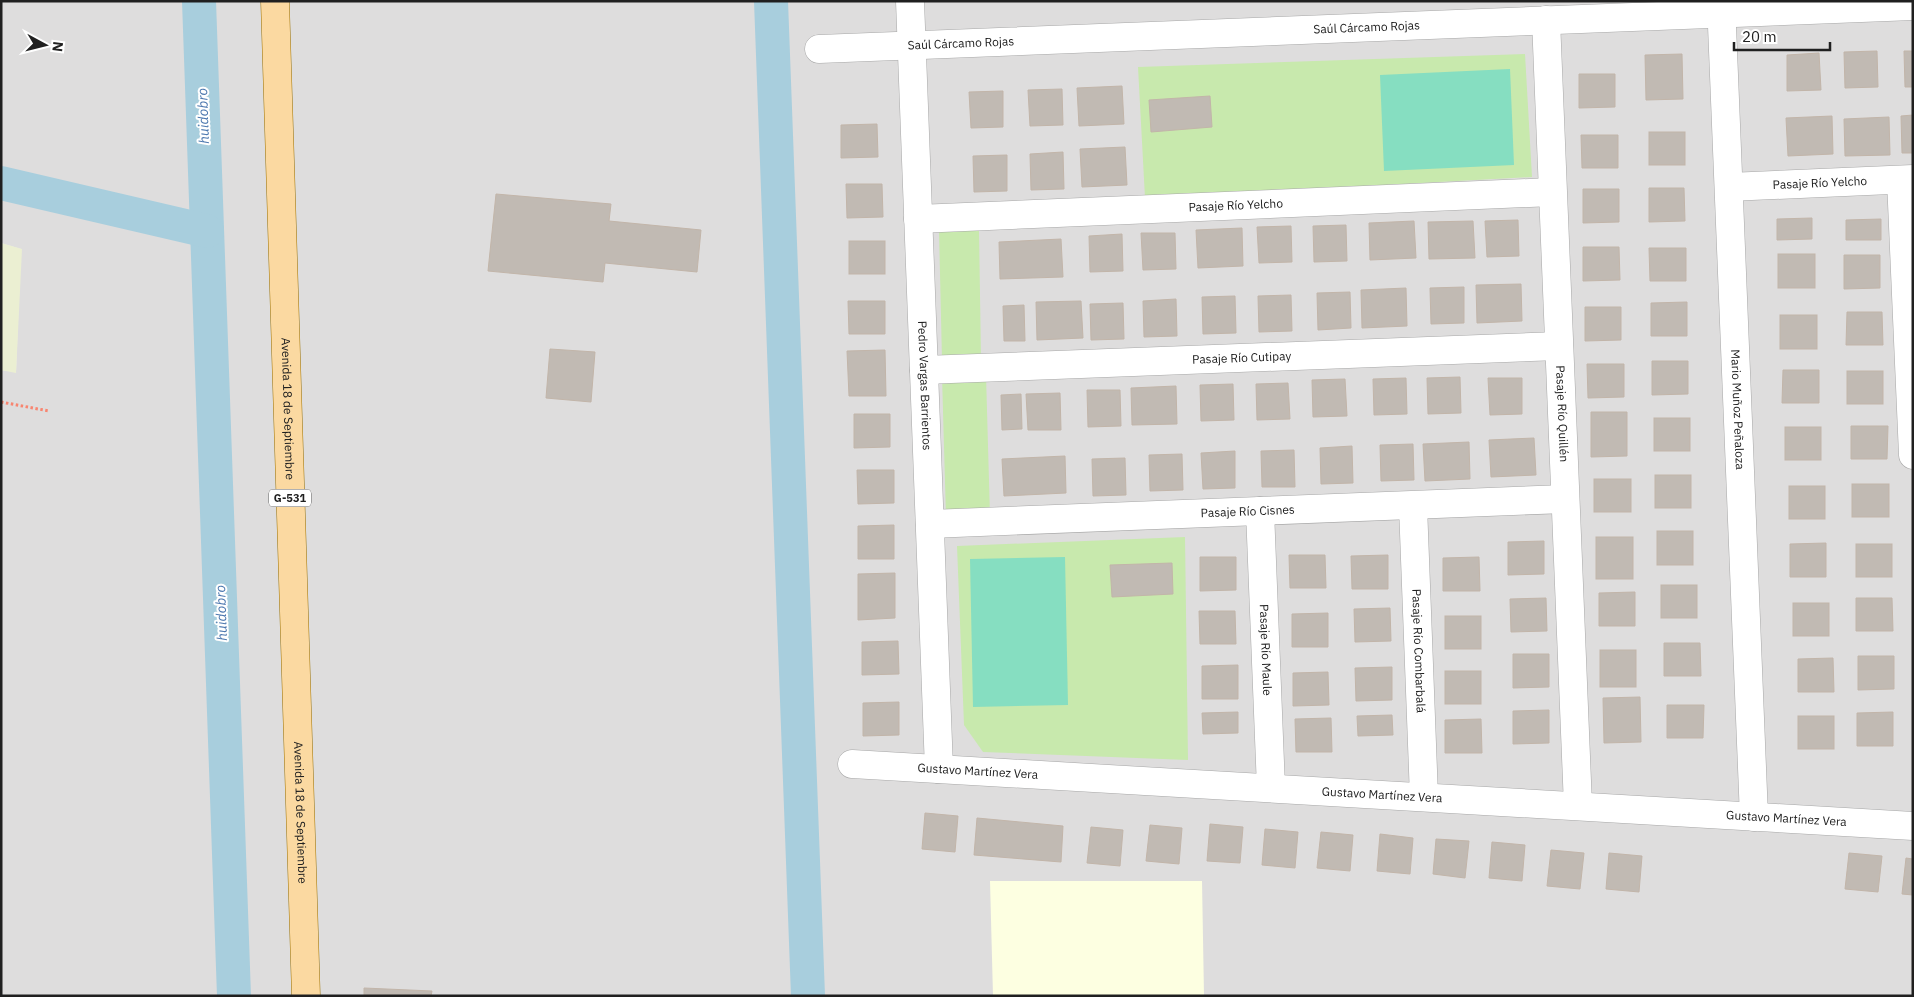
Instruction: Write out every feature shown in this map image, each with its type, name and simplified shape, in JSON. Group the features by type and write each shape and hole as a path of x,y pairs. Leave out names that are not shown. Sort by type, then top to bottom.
{"main road":[{"name":"Avenida 18 de Septiembre","path":"275,1 306,996"}],"street":[{"name":"Pedro Vargas Barrientos","path":"910,1 939,769"},
{"name":"Saúl Cárcamo Rojas","path":"819,49 1546,20 1722,7 1913,6"},
{"name":"Mario Muñoz Peñaloza","path":"1722,7 1754,817"},
{"name":"Pasaje Río Quillén","path":"1546,20 1578,806"},
{"name":"Pasaje Río Yelcho","path":"1728,187 1907,180"},
{"path":"1907,180 1913,454"},
{"name":"Pasaje Río Yelcho","path":"918,218 1552,192"},
{"name":"Pasaje Río Cutipay","path":"924,370 1559,346"},
{"name":"Pasaje Río Cisnes","path":"930,524 1566,499"},
{"name":"Pasaje Río Combarbalá","path":"1413,506 1424,797"},
{"name":"Pasaje Río Maule","path":"1260,511 1271,788"},
{"name":"Gustavo Martínez Vera","path":"852,764 1913,826"}],"path":[{"path":"1,402 49,411"}],"shaded area":[{"path":"1,1 1913,1 1913,996 1,996 1,370 16,372 21,249 1,243"},
{"path":"1,243 22,249 16,373 1,370"},
{"path":"990,881 1202,881 1204,996 993,996"}],"green space":[{"path":"1525,54 1532,177 1145,198 1138,67"},
{"path":"1510,69 1514,165 1384,171 1380,75"},
{"path":"939,230 979,230 981,359 942,360"},
{"path":"986,375 990,516 946,517 942,376"},
{"path":"1185,537 1188,760 983,752 964,725 957,546"},
{"path":"1065,557 1068,705 973,707 970,559"}],"building":[{"path":"1877,51 1878,87 1845,88 1844,52"},
{"path":"1904,51 1913,51 1913,87 1905,87"},
{"path":"1819,53 1821,90 1787,91 1787,55"},
{"path":"1682,54 1683,99 1646,100 1645,55"},
{"path":"1579,74 1615,74 1615,107 1579,108"},
{"path":"1122,86 1124,124 1079,126 1077,88"},
{"path":"1062,89 1063,125 1030,126 1028,90"},
{"path":"1003,91 1003,127 971,128 969,92"},
{"path":"1210,96 1212,127 1151,132 1149,100"},
{"path":"1913,115 1913,153 1902,153 1901,116"},
{"path":"1832,116 1833,154 1788,156 1786,118"},
{"path":"1889,117 1890,155 1845,156 1844,119"},
{"path":"877,124 878,157 841,158 841,125"},
{"path":"1649,132 1685,132 1685,165 1649,165"},
{"path":"1581,135 1618,135 1618,168 1582,168"},
{"path":"1125,147 1127,185 1082,187 1080,149"},
{"path":"1063,152 1064,189 1031,190 1030,154"},
{"path":"1007,155 1007,191 974,192 973,156"},
{"path":"846,184 882,184 883,217 847,218"},
{"path":"1649,188 1684,188 1685,221 1649,222"},
{"path":"1583,189 1619,189 1619,222 1583,223"},
{"path":"496,194 611,204 609,221 701,230 697,272 605,263 603,282 488,271"},
{"path":"1812,218 1812,239 1777,240 1777,219"},
{"path":"1881,219 1881,240 1846,240 1846,220"},
{"path":"1518,220 1519,256 1487,257 1485,221"},
{"path":"1414,221 1416,258 1370,260 1369,223"},
{"path":"1473,221 1475,258 1429,259 1428,222"},
{"path":"1346,225 1347,261 1314,262 1313,226"},
{"path":"1291,226 1292,262 1259,263 1257,227"},
{"path":"1242,228 1243,266 1198,268 1196,230"},
{"path":"1141,233 1175,233 1176,269 1143,270"},
{"path":"1122,234 1123,271 1090,272 1089,236"},
{"path":"1061,239 1063,277 1000,279 999,242"},
{"path":"849,241 885,241 885,274 849,274"},
{"path":"1583,247 1619,247 1620,280 1583,281"},
{"path":"1649,248 1686,248 1686,281 1650,281"},
{"path":"1778,254 1815,254 1815,288 1778,288"},
{"path":"1844,255 1880,255 1880,288 1844,289"},
{"path":"1521,284 1522,321 1477,323 1476,285"},
{"path":"1464,287 1464,323 1431,324 1430,288"},
{"path":"1406,288 1407,326 1362,328 1361,290"},
{"path":"1350,292 1351,328 1318,330 1317,293"},
{"path":"1291,295 1292,331 1259,332 1258,296"},
{"path":"1235,296 1236,333 1203,334 1202,297"},
{"path":"1176,299 1177,336 1144,337 1143,301"},
{"path":"848,301 885,301 885,334 849,334"},
{"path":"1081,301 1083,338 1037,340 1036,302"},
{"path":"1687,302 1687,336 1651,336 1651,303"},
{"path":"1123,303 1124,339 1091,340 1090,304"},
{"path":"1024,305 1025,341 1004,341 1003,306"},
{"path":"1585,307 1621,307 1621,340 1585,341"},
{"path":"1847,312 1882,312 1883,345 1846,345"},
{"path":"1780,315 1817,315 1817,349 1780,349"},
{"path":"550,349 595,352 591,402 546,398"},
{"path":"885,350 886,396 849,396 847,351"},
{"path":"1652,361 1688,361 1688,394 1652,395"},
{"path":"1587,364 1624,364 1624,397 1588,398"},
{"path":"1783,370 1819,370 1819,403 1782,403"},
{"path":"1847,371 1883,371 1883,404 1847,404"},
{"path":"1460,377 1461,413 1428,414 1427,378"},
{"path":"1406,378 1407,414 1374,415 1373,379"},
{"path":"1488,378 1522,378 1522,414 1490,415"},
{"path":"1345,379 1347,416 1313,417 1312,380"},
{"path":"1288,383 1290,419 1257,420 1256,384"},
{"path":"1233,384 1234,420 1201,421 1200,385"},
{"path":"1176,386 1177,424 1132,425 1131,388"},
{"path":"1087,390 1120,390 1121,426 1088,427"},
{"path":"1060,393 1061,430 1028,430 1026,394"},
{"path":"1021,394 1022,429 1002,430 1001,395"},
{"path":"1591,412 1627,412 1627,456 1591,457"},
{"path":"854,414 890,414 890,447 854,448"},
{"path":"1654,418 1690,418 1690,451 1654,451"},
{"path":"1851,426 1888,426 1887,459 1851,459"},
{"path":"1785,427 1821,427 1821,460 1785,460"},
{"path":"1534,438 1536,475 1491,477 1489,440"},
{"path":"1469,442 1470,479 1425,481 1423,444"},
{"path":"1413,444 1414,480 1381,481 1380,445"},
{"path":"1352,446 1353,483 1321,484 1320,448"},
{"path":"1294,450 1295,487 1262,487 1261,451"},
{"path":"1235,451 1235,488 1203,489 1201,453"},
{"path":"1182,454 1183,490 1150,491 1149,455"},
{"path":"1065,456 1066,493 1004,496 1002,459"},
{"path":"1125,458 1126,495 1093,496 1092,459"},
{"path":"857,470 894,470 894,503 858,504"},
{"path":"1655,475 1691,475 1691,508 1655,508"},
{"path":"1594,479 1631,479 1631,512 1594,512"},
{"path":"1852,484 1889,484 1889,517 1852,517"},
{"path":"1789,486 1825,486 1825,519 1789,519"},
{"path":"894,525 894,559 858,559 858,526"},
{"path":"1657,531 1693,531 1693,565 1657,565"},
{"path":"1596,537 1633,537 1633,579 1596,579"},
{"path":"1544,541 1544,574 1508,575 1508,542"},
{"path":"1826,543 1826,577 1790,577 1790,544"},
{"path":"1856,544 1892,544 1892,577 1856,577"},
{"path":"1289,555 1325,555 1326,588 1290,588"},
{"path":"1388,555 1388,589 1352,589 1351,556"},
{"path":"1200,557 1236,557 1236,590 1200,591"},
{"path":"1479,557 1480,591 1443,591 1443,558"},
{"path":"1172,563 1173,594 1112,597 1110,565"},
{"path":"895,573 895,618 858,620 858,574"},
{"path":"1661,585 1697,585 1697,618 1661,618"},
{"path":"1635,592 1635,626 1599,626 1599,593"},
{"path":"1546,598 1547,631 1511,632 1510,599"},
{"path":"1856,598 1892,598 1893,631 1856,631"},
{"path":"1793,603 1829,603 1829,636 1793,636"},
{"path":"1390,608 1391,641 1355,642 1354,609"},
{"path":"1199,611 1235,611 1236,644 1200,644"},
{"path":"1328,613 1328,647 1292,647 1292,614"},
{"path":"1445,616 1481,616 1481,649 1445,649"},
{"path":"898,641 899,674 862,675 862,642"},
{"path":"1664,643 1700,643 1701,676 1664,676"},
{"path":"1600,650 1636,650 1636,687 1600,687"},
{"path":"1513,654 1549,654 1549,687 1513,688"},
{"path":"1858,656 1894,656 1894,689 1858,690"},
{"path":"1833,658 1834,692 1798,692 1798,659"},
{"path":"1238,665 1238,699 1202,699 1202,666"},
{"path":"1392,667 1392,700 1356,701 1355,668"},
{"path":"1445,671 1481,671 1481,704 1445,704"},
{"path":"1328,672 1329,705 1293,706 1293,673"},
{"path":"1640,697 1641,742 1604,743 1603,698"},
{"path":"899,702 899,735 863,736 863,703"},
{"path":"1667,705 1704,705 1703,738 1667,738"},
{"path":"1549,710 1549,743 1513,744 1513,711"},
{"path":"1238,712 1238,733 1203,734 1202,713"},
{"path":"1893,712 1893,746 1857,746 1857,713"},
{"path":"1392,715 1393,735 1358,736 1357,716"},
{"path":"1798,716 1834,716 1834,749 1798,749"},
{"path":"1331,718 1332,752 1296,752 1295,719"},
{"path":"1481,719 1482,753 1445,753 1445,720"},
{"path":"925,813 958,816 955,852 922,849"},
{"path":"977,818 1063,826 1061,862 974,855"},
{"path":"1210,824 1243,827 1240,863 1207,861"},
{"path":"1150,825 1182,828 1179,864 1146,861"},
{"path":"1091,827 1123,830 1120,866 1087,863"},
{"path":"1265,829 1298,832 1295,868 1262,865"},
{"path":"1321,832 1353,835 1350,871 1317,868"},
{"path":"1380,834 1413,838 1410,874 1377,871"},
{"path":"1436,839 1469,841 1465,878 1433,874"},
{"path":"1492,842 1525,845 1522,881 1489,878"},
{"path":"1551,850 1584,853 1580,889 1547,886"},
{"path":"1609,853 1642,856 1639,892 1606,889"},
{"path":"1849,853 1882,856 1878,892 1845,889"},
{"path":"1906,858 1913,859 1913,895 1902,894"},
{"path":"364,988 432,991 431,996 364,996"}],"waterway":[{"name":"huidobro","path":"199,1 234,996"},
{"path":"771,1 808,996"},
{"name":"huidobro","path":"1,183 207,231"}]}
